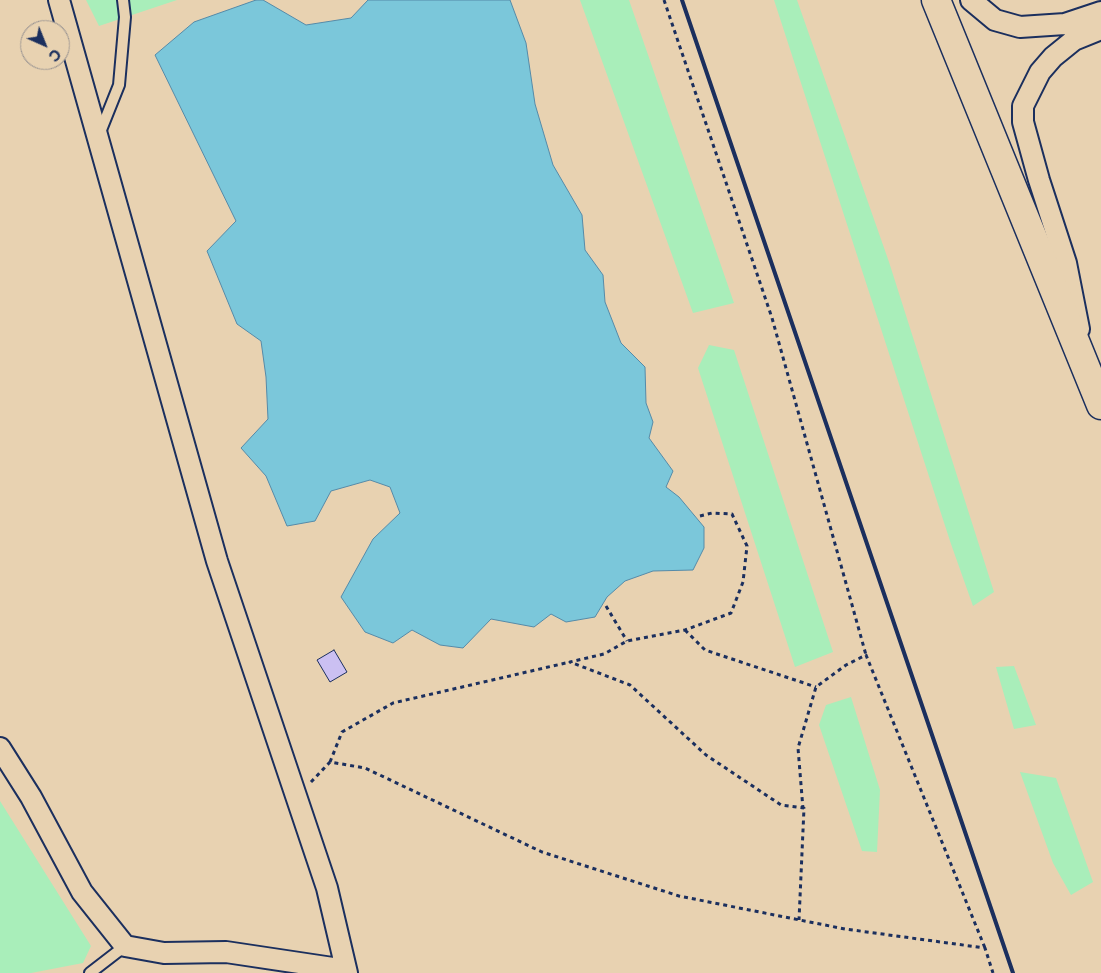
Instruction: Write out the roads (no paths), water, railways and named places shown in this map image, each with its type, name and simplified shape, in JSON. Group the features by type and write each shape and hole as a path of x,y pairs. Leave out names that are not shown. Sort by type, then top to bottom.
{"main road":[{"path":"936,0 1101,405"}],"street":[{"path":"0,748 31,797 82,892 125,946 164,953 226,952 346,972 328,888 217,561 59,0"},
{"path":"971,0 995,20 1020,27 1065,24 1101,12"},
{"path":"1089,375 1066,263 1039,180 1023,122 1023,106 1040,72 1053,57 1074,40 1101,29"}],"lane":[{"path":"97,138 119,85 125,17 123,0"},
{"path":"90,973 125,946"}],"water":[{"path":"256,0 263,0 306,25 351,18 368,0 510,0 526,43 535,104 553,165 582,215 585,250 603,275 605,302 621,343 645,367 646,403 653,422 649,438 673,471 666,487 679,497 704,527 704,548 693,570 653,571 625,581 607,597 595,617 566,622 551,614 534,627 491,619 463,648 440,645 412,630 393,643 365,632 341,597 373,539 400,513 390,487 370,480 331,491 315,521 287,526 266,476 241,448 268,419 266,377 261,341 237,324 207,251 236,221 155,55 194,22"}],"railway":[{"path":"682,0 1013,973"}]}
